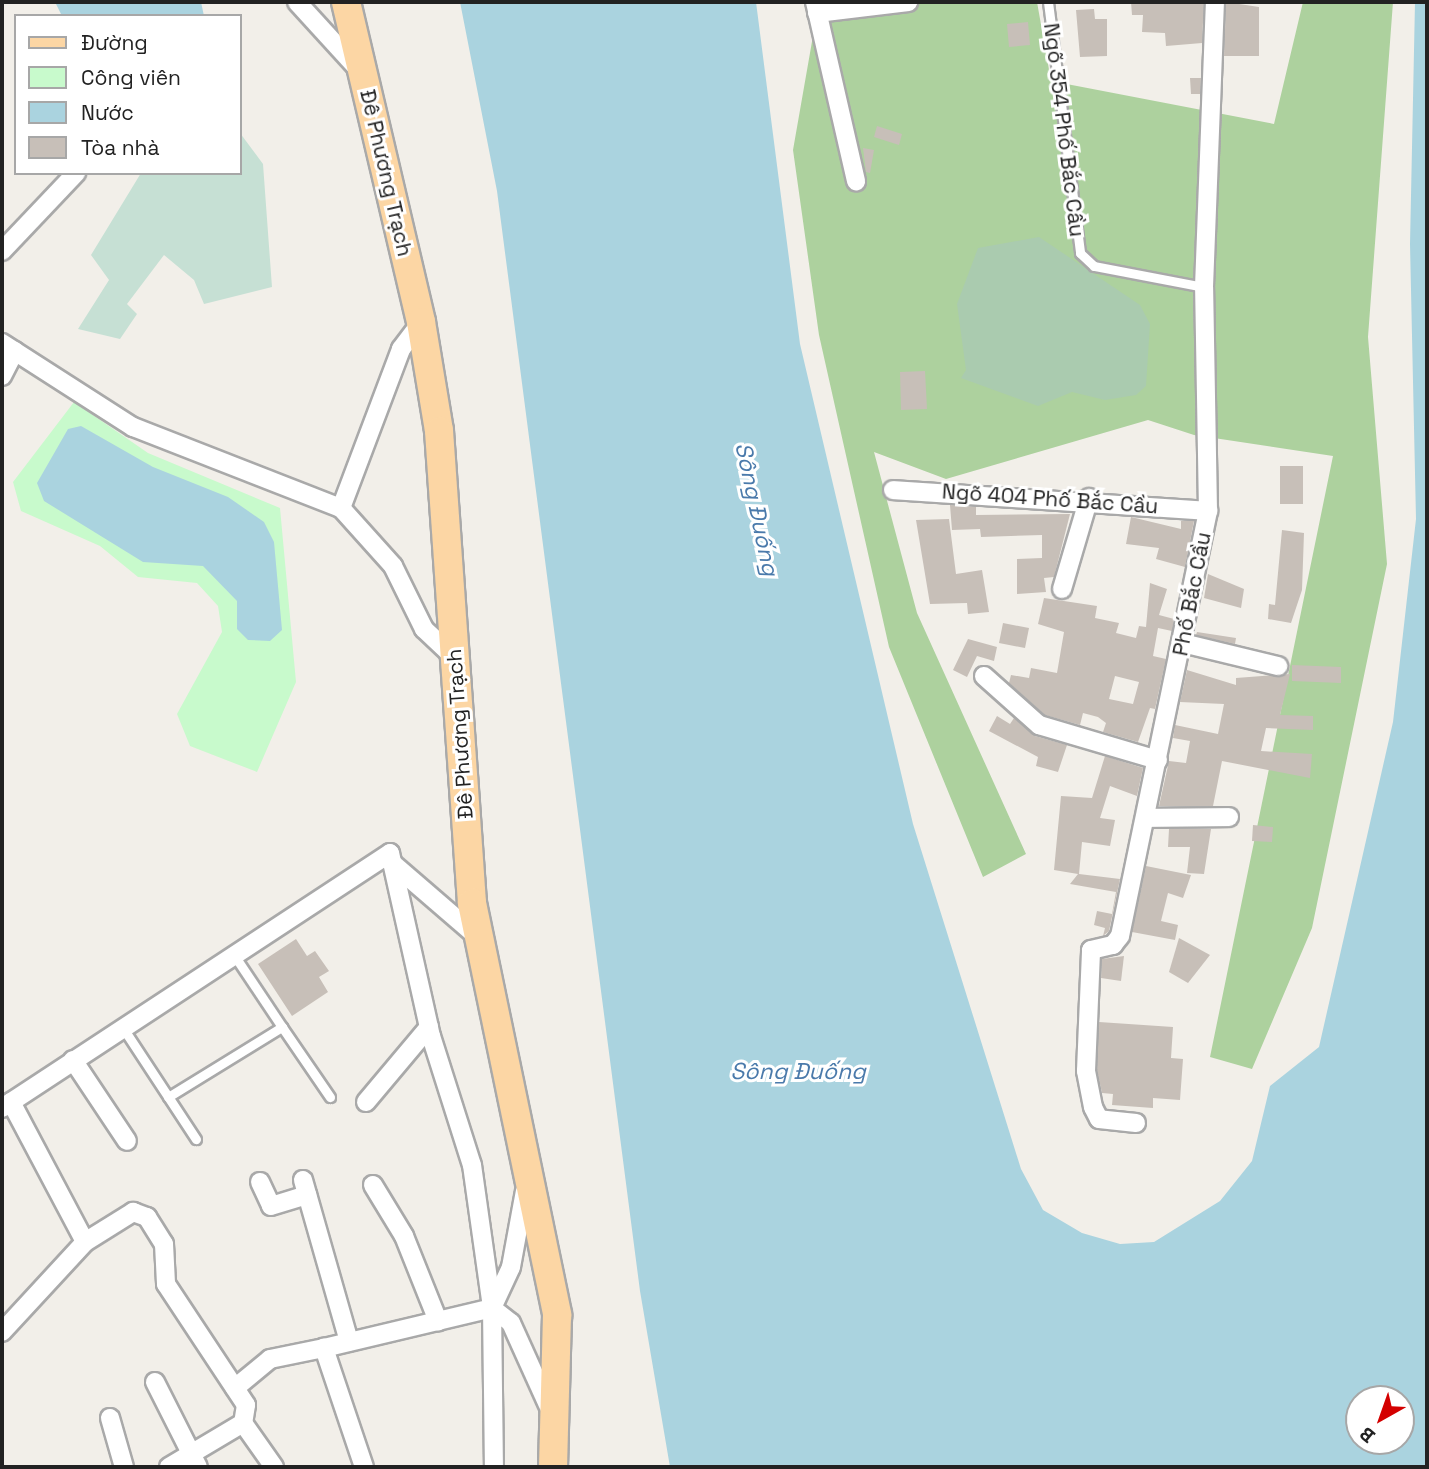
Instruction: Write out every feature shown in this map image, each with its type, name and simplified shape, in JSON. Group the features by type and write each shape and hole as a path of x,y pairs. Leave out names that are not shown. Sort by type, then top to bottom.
{"main road":[{"name":"Đê Phương Trạch","path":"346,2 421,321 439,431 439,506 456,659 480,939 557,1315 555,1455"}],"street":[{"path":"297,2 362,73"},
{"path":"856,181 816,7 908,2"},
{"name":"Phố Bắc Cầu","path":"1136,1123 1099,1119 1086,1071 1091,950 1119,940 1183,643 1208,511 1204,287 1215,2"},
{"path":"2,251 68,176"},
{"path":"341,508 401,349 421,321"},
{"path":"2,376 9,347 133,427 341,508 393,566 424,629 456,659"},
{"name":"Ngõ 404 Phố Bắc Cầu","path":"892,490 1089,498 1208,511"},
{"path":"1062,589 1089,498"},
{"path":"1183,643 1278,666"},
{"path":"984,676 1039,725 1158,760"},
{"path":"1146,818 1229,817"},
{"path":"85,1242 6,1105 390,853 429,1027 472,1165 492,1308 494,1467"},
{"path":"392,863 480,939"},
{"path":"366,1102 429,1027"},
{"path":"73,1060 127,1141"},
{"path":"492,1308 519,1239 527,1171"},
{"path":"260,1182 271,1206 305,1188 349,1342"},
{"path":"373,1185 404,1236 438,1321"},
{"path":"2,1332 85,1242 133,1212 147,1217 164,1244 166,1284 246,1405 243,1423 194,1462 169,1467"},
{"path":"235,1388 270,1359 492,1308"},
{"path":"492,1308 511,1323 531,1363 555,1455"},
{"path":"324,1348 358,1465"},
{"path":"155,1382 194,1462"},
{"path":"110,1418 124,1467"},
{"path":"243,1423 274,1467"}],"lane":[{"name":"Ngõ 354 Phố Bắc Cầu","path":"1048,2 1080,253 1094,266 1204,287"},
{"path":"234,955 330,1097"},
{"path":"168,1097 282,1027"},
{"path":"123,1028 196,1139"}],"green space":[{"path":"908,2 1037,2 1051,81 1274,124 1303,2 1393,2 1368,337 1387,564 1312,928 1252,1069 1210,1057 1333,456 1194,435 1148,420 946,479 874,452 917,613 1026,854 983,877 889,647 819,335 793,150 817,13"},
{"path":"242,136 263,164 272,287 204,304 194,280 164,255 127,304 137,314 120,339 78,329 109,280 91,255 140,175 242,175"},
{"path":"1039,237 1140,305 1150,324 1146,386 1136,395 1105,400 1072,392 1038,406 961,378 966,370 957,304 978,248"},
{"path":"74,402 148,453 280,508 296,682 257,772 190,746 177,714 222,632 218,606 197,583 138,577 100,546 21,511 13,482"}],"water":[{"path":"55,2 201,2 204,14 61,14"},
{"name":"Sông Đuống","path":"460,2 756,2 800,344 913,824 1021,1169 1043,1210 1082,1233 1120,1244 1154,1242 1220,1201 1252,1161 1270,1086 1319,1047 1393,722 1416,519 1410,244 1415,2 1427,2 1427,1467 670,1467 640,1291 497,191"},
{"path":"81,426 153,467 228,497 264,522 274,542 282,630 270,641 248,640 237,629 237,601 203,566 143,562 44,501 37,483 68,429"}],"building":[{"path":"1131,2 1204,2 1202,43 1166,46 1165,33 1142,32 1143,15 1132,15"},
{"path":"1226,2 1259,7 1259,56 1224,56"},
{"path":"1094,9 1095,19 1107,19 1107,56 1080,57 1076,10"},
{"path":"1028,22 1030,45 1009,47 1007,24"},
{"path":"1190,78 1201,78 1200,94 1191,94"},
{"path":"877,126 902,134 899,145 874,137"},
{"path":"863,148 874,150 870,173 866,172"},
{"path":"925,371 927,409 901,410 900,372"},
{"path":"1280,466 1303,466 1303,504 1280,504"},
{"path":"950,505 976,507 976,515 1070,514 1054,577 1044,578 1046,592 1017,594 1017,559 1042,558 1042,535 981,537 980,529 952,530"},
{"path":"1131,517 1181,529 1181,521 1194,521 1185,567 1156,559 1159,548 1126,544"},
{"path":"949,519 956,574 982,570 989,612 968,614 967,603 930,604 916,520"},
{"path":"1282,530 1304,533 1302,590 1291,623 1268,619 1269,604 1275,605"},
{"path":"1208,574 1244,589 1241,608 1204,598"},
{"path":"1150,583 1167,589 1159,615 1174,619 1172,631 1158,628 1153,656 1166,659 1155,709 1150,708 1138,742 1103,732 1106,723 1098,717 1083,713 1080,725 1045,715 1009,683 1011,675 1029,678 1031,668 1057,673 1064,632 1038,624 1044,598 1097,606 1095,618 1119,623 1116,633 1136,638 1139,626 1146,627","holes":["1115,676 1139,682 1133,704 1109,699"]},
{"path":"1003,623 1029,628 1025,648 999,643"},
{"path":"1197,632 1236,638 1235,644 1196,635"},
{"path":"968,639 997,647 994,661 977,656 967,677 953,670"},
{"path":"1292,665 1341,667 1341,683 1292,681"},
{"path":"1187,670 1236,685 1236,678 1290,674 1280,715 1313,716 1313,730 1266,728 1261,751 1312,754 1310,778 1222,761 1213,806 1159,806 1169,761 1186,763 1190,741 1173,738 1175,725 1218,734 1224,704 1180,702"},
{"path":"997,716 1010,724 1014,718 1035,736 1067,745 1058,772 1036,766 1038,757 989,731"},
{"path":"1105,756 1143,768 1137,796 1110,786 1100,818 1115,820 1110,846 1082,842 1079,874 1120,879 1109,931 1103,936 1105,928 1094,925 1097,911 1112,914 1116,892 1070,884 1078,874 1054,870 1061,796 1092,798"},
{"path":"1253,825 1273,827 1272,842 1252,841"},
{"path":"1169,829 1211,829 1204,874 1187,873 1190,847 1168,847"},
{"path":"1146,866 1191,875 1183,898 1168,893 1161,921 1178,925 1175,940 1132,932"},
{"path":"1179,938 1210,955 1188,983 1169,972"},
{"path":"296,939 307,956 315,951 329,971 319,977 328,992 292,1016 258,964"},
{"path":"1124,956 1121,981 1101,978 1102,959"},
{"path":"1099,1022 1173,1027 1171,1058 1183,1059 1180,1100 1153,1098 1153,1108 1112,1105 1113,1094 1102,1093 1097,1070"}]}
